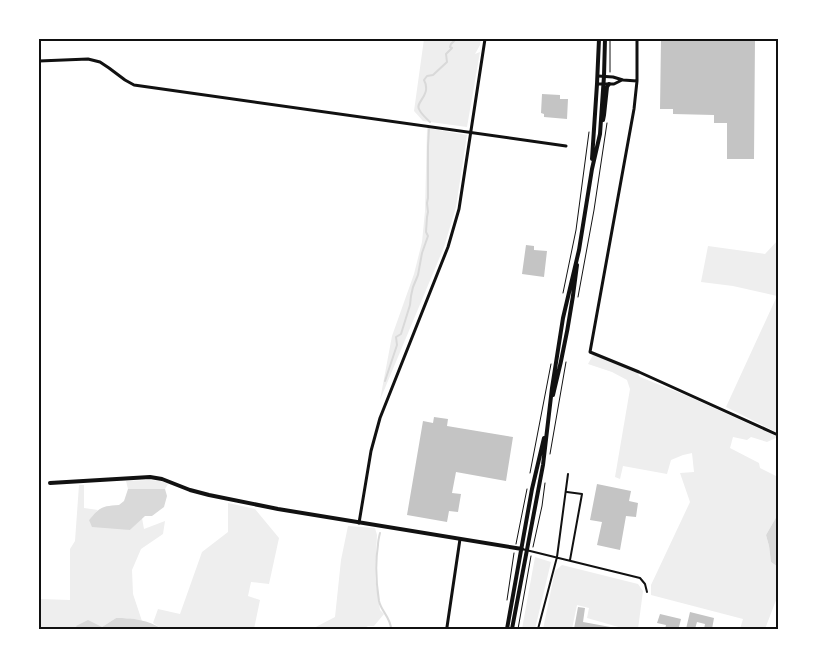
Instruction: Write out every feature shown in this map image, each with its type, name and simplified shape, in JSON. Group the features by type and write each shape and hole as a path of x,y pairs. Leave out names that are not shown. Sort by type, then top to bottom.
{"street":[{"path":"359,523 371,451 380,418 448,247 459,210 485,39"},
{"path":"592,169 599,39"},
{"path":"512,629 543,465 563,318 579,250 600,127 604,84 605,39"},
{"path":"637,39 637,80 634,109 590,352 640,372 778,435"},
{"path":"39,62 88,60 100,62 134,85 566,146"},
{"path":"598,76 613,76 623,80 637,80"},
{"path":"597,84 614,84 623,80"},
{"path":"600,127 604,115 607,86 610,84"},
{"path":"507,629 538,457 547,426"},
{"path":"50,483 150,477 162,479 209,495 278,509 522,549"},
{"path":"447,627 460,538"}],"lane":[{"path":"538,629 557,557 568,474"},
{"path":"566,491 582,494 570,560"},
{"path":"522,549 640,578 645,584 647,592"}],"path":[{"path":"563,297 576,230 589,129"},
{"path":"530,473 551,360"},
{"path":"506,604 528,482"}],"shaded area":[{"path":"424,39 481,39 475,54 480,52 467,127 423,121 414,111"},
{"path":"427,128 467,135 456,207 444,247 380,400 392,336 414,274 422,242 425,211"},
{"path":"778,240 778,433 726,407 777,296 733,286 701,282 708,246 765,254"},
{"path":"593,355 778,437 767,442 751,437 747,440 733,437 730,448 759,463 760,468 778,477 778,514 766,535 771,562 778,567 778,595 765,629 740,629 743,619 651,595 651,585 690,502 680,473 694,472 692,453 671,460 667,474 623,466 620,479 615,477 630,389 627,380 612,372 588,364"},
{"path":"126,481 162,481 168,484 165,489 128,489"},
{"path":"79,485 84,485 84,508 98,510 89,520 130,530 142,518 144,529 165,521 163,534 141,549 132,570 133,594 142,621 116,618 102,627 39,629 39,599 70,600 70,549 75,541"},
{"path":"128,489 165,489 167,496 164,507 152,516 145,516 130,530 92,527 89,520 102,508 119,505 124,501"},
{"path":"228,503 255,509 279,538 269,584 251,582 248,596 260,600 254,629 162,629 153,623 158,609 180,614 202,552 228,532"},
{"path":"778,514 778,567 771,562 766,535"},
{"path":"348,526 375,528 377,535 375,577 380,610 384,614 374,626 368,626 363,629 312,629 335,617 341,560"},
{"path":"535,557 551,562 535,629 522,629"},
{"path":"562,565 638,584 643,591 638,629 623,629 587,618 589,608 577,605 572,629 543,629 555,571"},
{"path":"116,618 140,620 152,623 162,629 78,629 76,626 88,620 102,627"}],"building":[{"path":"661,39 755,39 754,159 727,159 727,123 714,123 714,115 673,114 673,109 660,109"},
{"path":"542,94 560,95 560,99 568,99 567,119 544,117 544,114 541,113"},
{"path":"526,245 534,246 534,250 547,251 544,277 522,274"},
{"path":"434,417 448,419 447,426 513,437 506,481 456,472 452,493 461,494 458,512 449,511 447,522 407,515 423,421 433,423"},
{"path":"597,484 631,491 629,501 638,503 636,517 626,516 620,550 597,545 602,522 590,520"},
{"path":"578,607 585,608 583,622 616,629 574,629"},
{"path":"690,612 714,618 712,629 704,629 705,624 697,622 695,629 686,629"},
{"path":"660,614 681,619 679,627 685,629 665,629 666,625 657,623"}],"waterway":[{"path":"430,122 421,113 418,106 426,90 424,80 427,76 433,75 447,62 446,54 452,48 450,47 451,44 456,39"},
{"path":"385,381 397,345 396,337 401,334 410,305 413,287 428,236 426,232 429,129"},
{"path":"380,533 376,559 377,587 380,605 391,625 391,629"}]}
